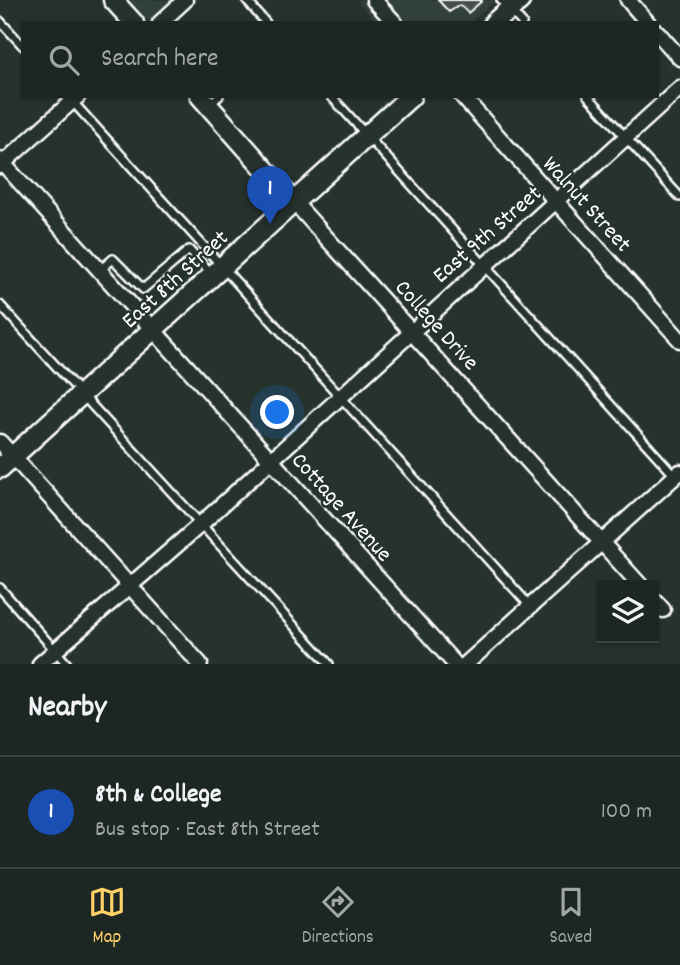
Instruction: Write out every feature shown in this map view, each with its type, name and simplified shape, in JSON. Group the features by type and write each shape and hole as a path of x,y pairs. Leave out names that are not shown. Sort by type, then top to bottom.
{"main road":[{"path":"497,21 513,8"},
{"name":"East 8th Street","path":"4,456 82,394 409,98"}],"street":[{"path":"113,0 132,21"},
{"path":"162,21 185,0"},
{"path":"374,0 393,21"},
{"path":"628,0 647,21"},
{"path":"659,35 680,58"},
{"name":"East 9th Street","path":"40,664 201,524 680,88"},
{"path":"1,164 73,98"},
{"name":"Walnut Street","path":"464,98 680,340"},
{"name":"College Drive","path":"209,99 294,202 635,580"},
{"name":"Cottage Avenue","path":"1,164 455,664"},
{"path":"4,456 129,585 200,664"},
{"path":"466,664 678,476"}],"lane":[{"path":"246,0 264,21"},
{"path":"0,21 21,44"},
{"path":"73,98 199,241 218,271"},
{"path":"333,98 678,476"},
{"path":"590,98 680,197"},
{"path":"100,271 113,259 143,289 199,241"},
{"path":"189,250 218,271 339,396 530,606"},
{"path":"0,305 329,664"},
{"path":"0,589 67,664"}],"shaded area":[{"path":"129,0 197,0 173,21 147,21"},
{"path":"357,0 496,0 472,21 375,21"}],"place":[{"name":"8th & College","path":"270,224"}]}
